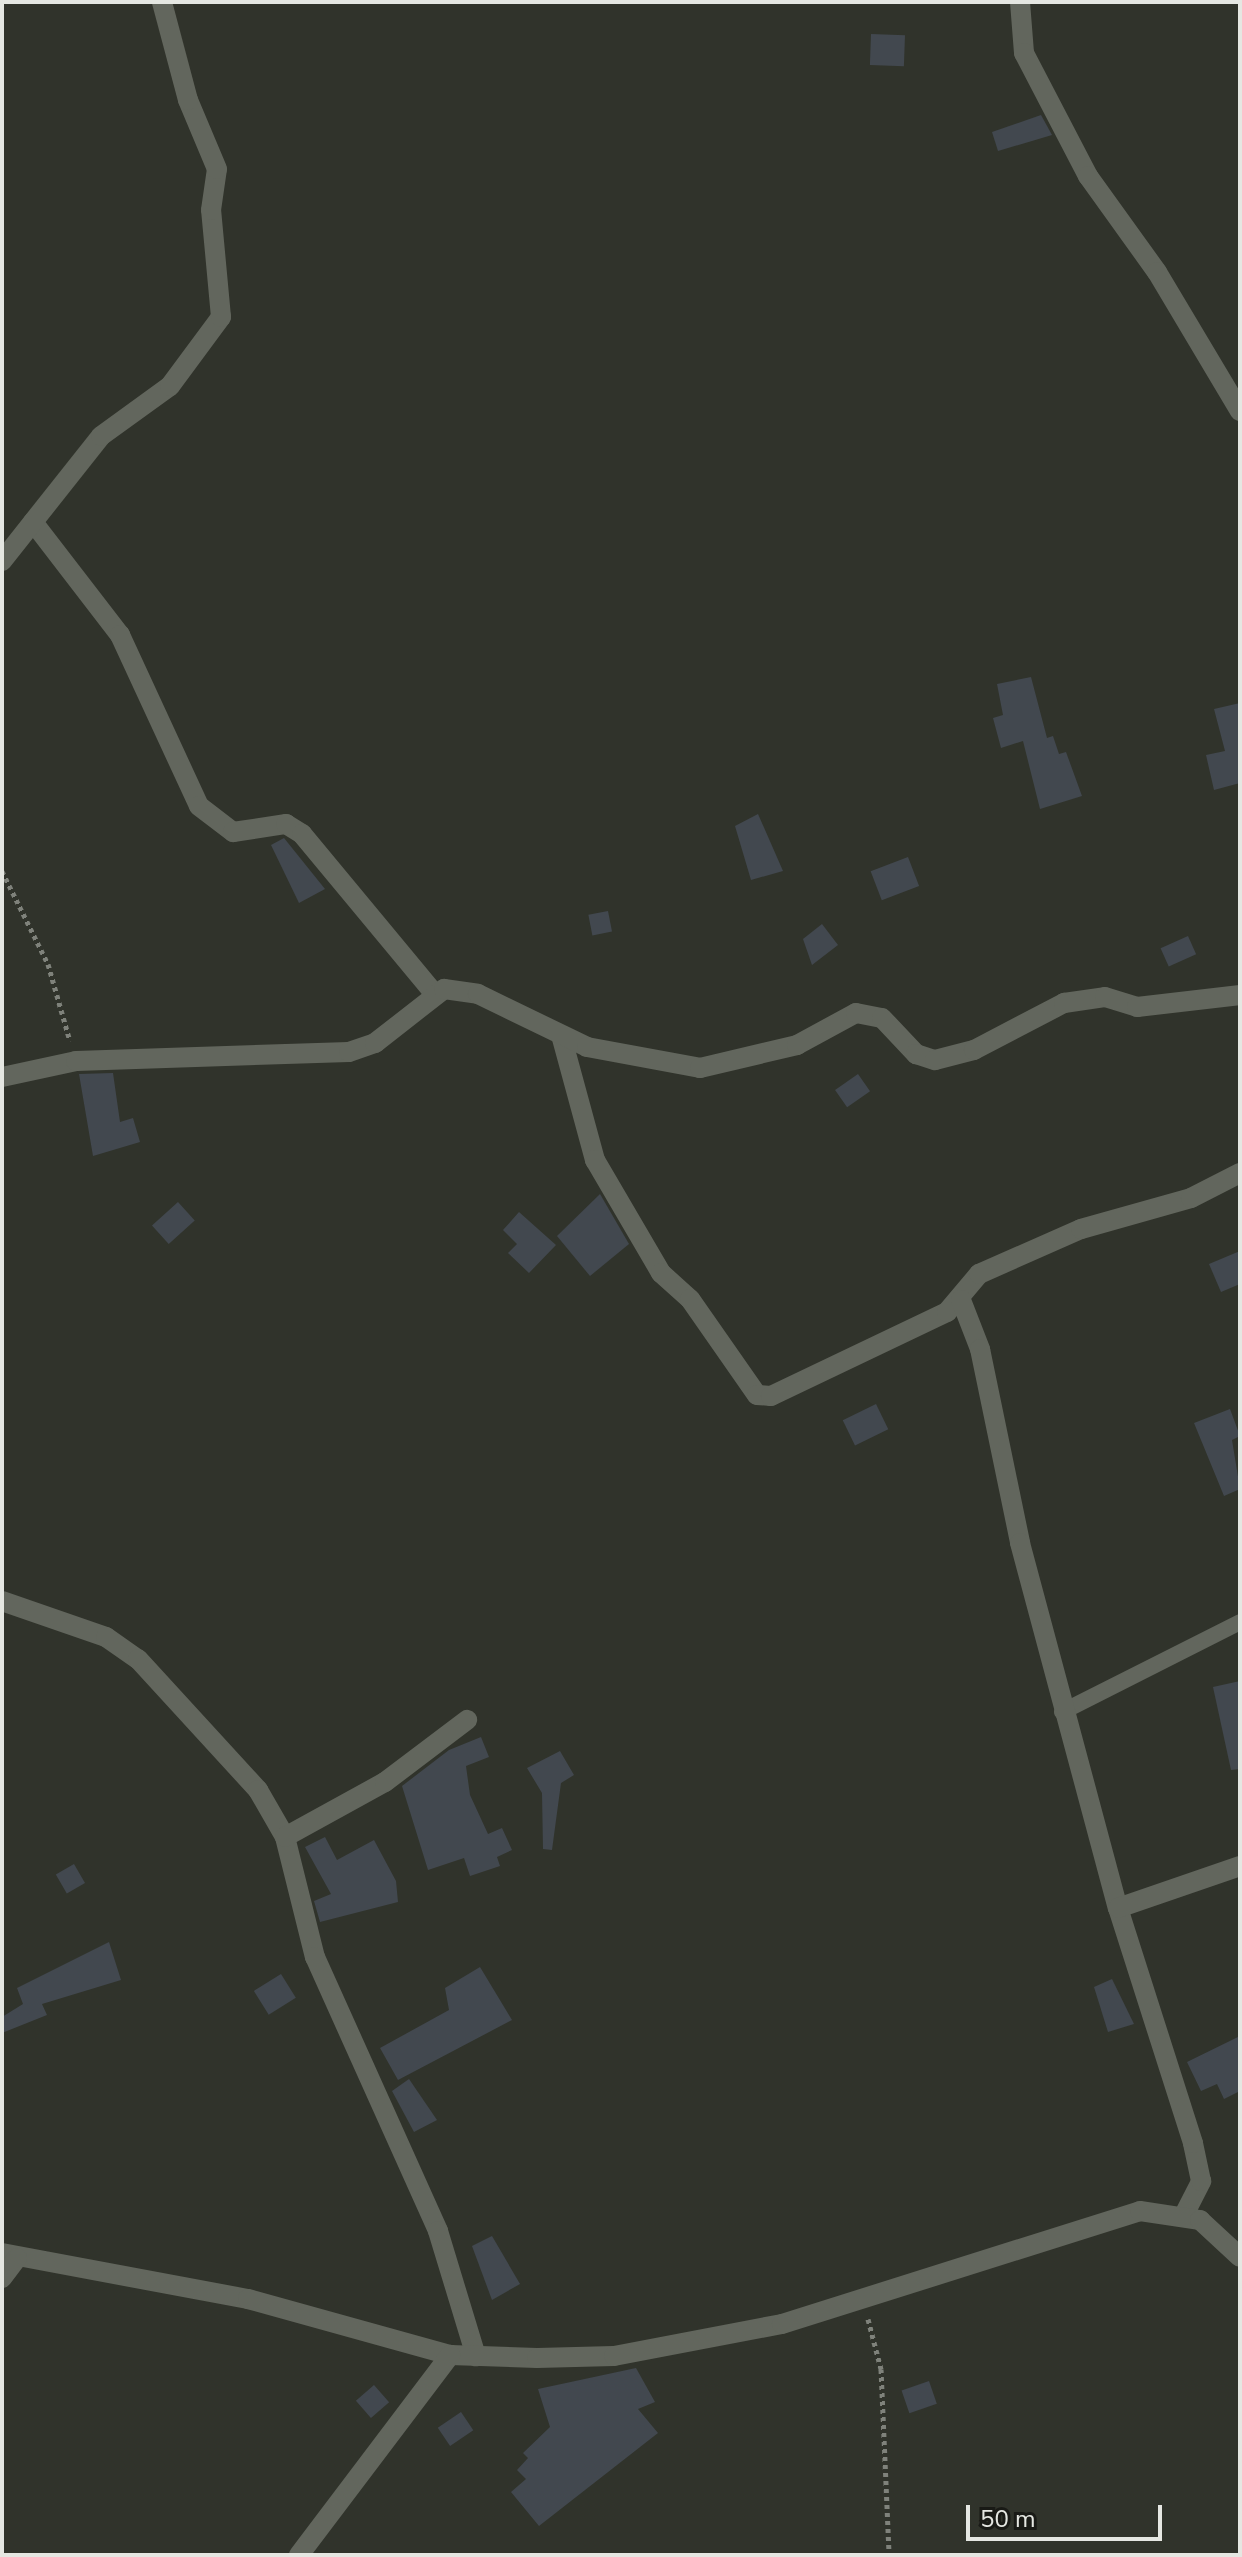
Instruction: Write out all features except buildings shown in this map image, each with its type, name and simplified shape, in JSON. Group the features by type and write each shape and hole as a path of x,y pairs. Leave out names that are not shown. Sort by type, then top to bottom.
{"street":[{"path":"2,561 101,436 170,386 221,317 211,210 217,169 188,100 162,2"},
{"path":"1020,2 1024,53 1088,176 1157,272 1240,411"},
{"path":"33,522 120,635 199,806 233,832 286,824 302,834 435,994"},
{"path":"2,1077 76,1061 349,1052 375,1043 435,994 478,994 561,1035 635,1061 700,1068 797,1045 856,1013 874,1013 916,1054 935,1060 974,1050 1064,1003 1105,997 1137,1007 1240,995"},
{"path":"561,1035 595,1160 661,1273 690,1299 757,1395 771,1396 961,1300 979,1274 1081,1229 1191,1198 1240,1173"},
{"path":"961,1300 980,1349 1062,1712 1118,1908 1193,2143 1201,2181 1185,2213"},
{"path":"2,1601 106,1637 138,1659 258,1790 285,1837 315,1957 438,2231 476,2356"},
{"path":"285,1837 385,1782 467,1720"},
{"path":"1118,1908 1240,1866"},
{"path":"2,2278 10,2255 248,2299 450,2355 614,2356 861,2302 1120,2216 1185,2213 1219,2233 1240,2257"},
{"path":"299,2555 450,2355"}],"lane":[{"path":"1062,1712 1240,1622"}],"path":[{"path":"2,871 48,964 76,1061"},
{"path":"861,2302 881,2369 889,2555"}]}
